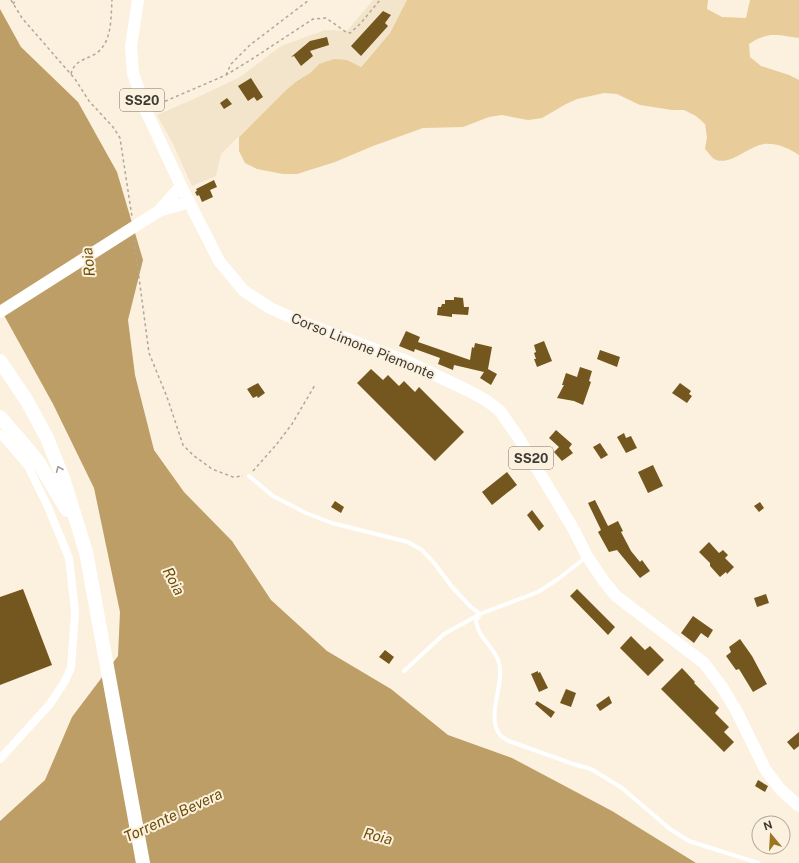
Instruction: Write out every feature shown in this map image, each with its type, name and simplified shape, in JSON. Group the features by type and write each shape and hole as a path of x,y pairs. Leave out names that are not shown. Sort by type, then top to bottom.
{"highway":[{"path":"0,361 27,401 47,438 63,478 86,552 143,863"},
{"path":"0,417 40,465 80,533"}],"main road":[{"name":"SS20","path":"138,0 131,47 133,73 146,110 185,194"},
{"path":"0,312 185,194"},
{"path":"159,211 185,194"},
{"name":"Corso Limone Piemonte","path":"185,194 219,260 244,291 270,308 299,321 404,360 473,393 500,411 518,437 574,530 587,556 603,580 616,596 704,663 722,687 737,712 765,769 780,790 799,806"}],"street":[{"path":"0,434 28,466 48,507 69,558 75,612 71,668 65,682 50,704 0,759"}],"lane":[{"path":"249,476 273,496 306,513 332,523 408,542 422,550 435,564 452,587 471,607 480,614"},
{"path":"404,671 444,634 480,614 538,592 558,579 587,556"},
{"path":"480,614 476,621 479,632 491,646 497,657 500,670 494,716 500,736 509,741 550,756 592,769 622,788 670,829 689,842 758,863"}],"path":[{"path":"11,0 22,18 71,74 89,101 113,127 120,138 132,219"},
{"path":"13,4 16,0"},
{"path":"71,74 77,63 100,50 105,43 108,33 112,0"},
{"path":"226,75 232,64 250,45 309,0"},
{"path":"146,110 226,75 252,60 313,19 326,18 346,32 350,33 360,24 380,0"},
{"path":"133,234 149,352 167,397 183,445 193,455 212,468 233,477 249,476 292,424 315,385"}],"shaded area":[{"path":"373,0 407,0 390,33 360,67 347,60 319,64 310,73 286,90 221,154 216,176 192,186 173,144 157,115 240,77 281,46 325,30 347,31"},
{"path":"407,0 708,0 707,9 722,17 746,18 750,0 799,0 799,38 773,35 762,37 749,44 750,57 761,66 789,75 799,80 799,155 782,146 764,144 732,158 720,161 714,159 705,149 707,137 705,124 696,116 684,110 672,110 640,105 617,94 604,93 577,99 542,118 528,120 502,115 489,117 463,127 423,128 373,146 335,162 297,174 283,174 257,169 245,163 239,151 239,137 286,90 310,73 319,64 334,59 347,60 361,67 390,33"}],"water":[{"path":"0,9 21,47 78,102 117,172 143,260 128,320 135,375 154,450 184,492 232,541 271,600 327,651 391,689 448,735 512,758 612,811 696,863 0,863 0,821 45,780 72,717 118,656 120,612 94,488 53,404 0,308"}],"building":[{"path":"383,11 391,15 385,23 388,26 361,56 351,46"},
{"path":"327,37 329,45 310,51 313,56 301,66 294,56 291,57 310,41"},
{"path":"251,78 263,97 257,101 254,97 248,101 238,86"},
{"path":"227,98 232,104 224,109 220,103"},
{"path":"214,180 217,187 210,190 213,197 202,202 199,195 197,196 195,192 197,191 196,189"},
{"path":"454,297 463,298 464,307 469,307 468,315 452,314 452,317 437,315 438,307 445,304 445,300 454,300"},
{"path":"406,331 420,337 418,342 470,360 472,347 474,348 475,343 492,347 488,369 497,374 491,385 480,378 484,372 454,365 453,370 438,364 440,358 415,349 414,352 399,346"},
{"path":"544,341 552,361 537,367 534,359 536,359 534,353 536,352 534,345"},
{"path":"600,350 620,357 617,367 597,359"},
{"path":"580,367 592,371 589,381 591,382 583,405 574,401 557,398 564,385 562,385 566,373 577,377"},
{"path":"371,369 383,380 388,375 399,386 404,381 415,392 419,387 464,432 435,461 357,383"},
{"path":"258,383 265,393 258,398 257,396 253,398 247,389"},
{"path":"680,383 691,391 689,394 692,396 687,403 672,393"},
{"path":"556,430 572,444 569,448 573,453 562,461 554,452 559,447 549,438"},
{"path":"624,433 626,438 631,436 637,448 626,453 617,437"},
{"path":"600,443 608,455 601,459 593,447"},
{"path":"653,465 663,486 648,493 638,472"},
{"path":"507,472 517,485 492,505 482,492"},
{"path":"595,500 608,526 618,521 623,531 621,532 631,551 640,562 642,560 650,571 640,578 617,550 609,552 598,532 601,530 588,503"},
{"path":"335,501 344,507 341,513 331,507"},
{"path":"760,502 764,508 759,512 754,506"},
{"path":"532,510 544,526 539,531 527,515"},
{"path":"709,542 719,553 723,550 728,555 725,558 734,567 727,574 726,572 720,577 710,566 710,563 699,552"},
{"path":"23,589 52,665 0,685 0,597"},
{"path":"577,589 615,627 608,635 570,596"},
{"path":"766,594 769,603 757,607 754,598"},
{"path":"693,616 713,630 708,638 701,633 694,643 681,633"},
{"path":"631,636 645,650 650,646 664,660 648,676 620,648"},
{"path":"740,639 752,656 767,684 753,692 739,669 736,670 726,656 731,652 729,647"},
{"path":"385,650 394,657 389,664 379,657"},
{"path":"682,668 695,682 694,683 719,708 715,713 729,727 724,732 734,742 724,752 661,689"},
{"path":"538,671 538,673 540,672 548,688 539,692 531,674"},
{"path":"566,689 576,693 571,707 560,703"},
{"path":"609,696 612,703 600,711 596,705"},
{"path":"537,701 555,712 551,718 535,704"},
{"path":"799,732 799,746 794,750 787,742"},
{"path":"758,780 768,786 765,792 755,786"}],"water label":[{"name":"Roia","path":"88,262"},
{"name":"Roia","path":"174,581"},
{"name":"Torrente Bevera","path":"173,815"},
{"name":"Roia","path":"378,836"}]}
